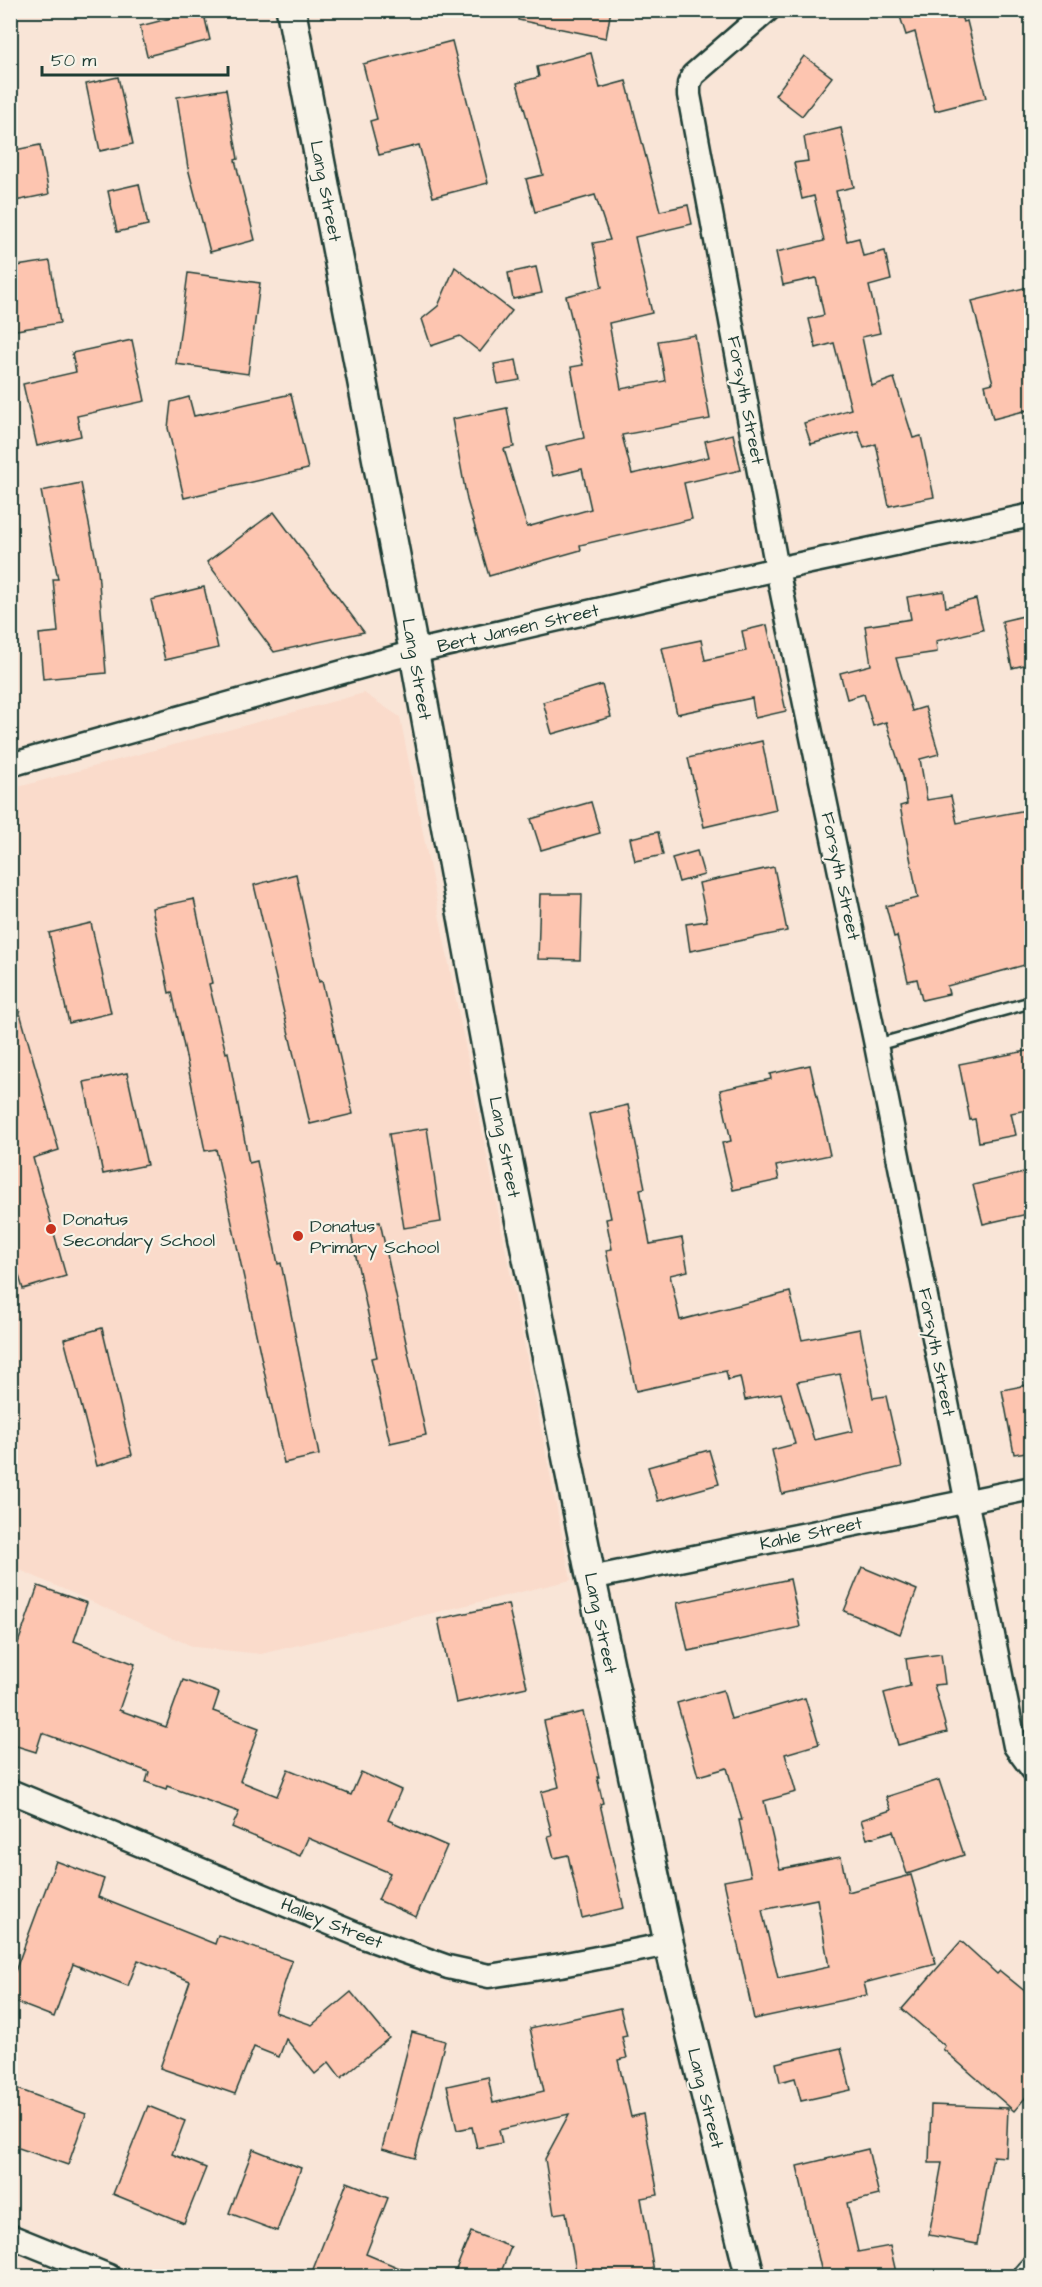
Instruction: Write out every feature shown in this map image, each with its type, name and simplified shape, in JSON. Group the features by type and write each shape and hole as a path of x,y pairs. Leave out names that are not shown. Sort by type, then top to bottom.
{"street":[{"name":"Lang Street","path":"291,10 414,652 496,1105 591,1578 669,1944 750,2277"},
{"name":"Forsyth Street","path":"768,10 693,75 689,84 689,95 777,569 876,1045 1015,1746 1032,1769"},
{"name":"Bert Jansen Street","path":"10,765 414,652 777,569 1032,516"},
{"name":"Kahle Street","path":"591,1578 1032,1488"},
{"name":"Halley Street","path":"10,1791 366,1938 448,1967 489,1976 669,1944"},
{"path":"10,2236 109,2277"},
{"path":"1024,2277 1032,2267"}],"lane":[{"path":"876,1045 1032,1002"}],"shaded area":[{"name":"Donatus Primary School","path":"364,693 400,717 571,1580 261,1654 194,1647 11,1566 11,789"}],"building":[{"path":"203,10 210,40 147,56 140,26"},
{"path":"519,10 611,10 606,38 518,20"},
{"path":"898,10 959,10 963,22 967,21 986,98 935,111 915,32 906,35"},
{"path":"452,41 488,183 433,197 419,145 379,155 370,121 377,119 363,64"},
{"path":"591,53 600,88 626,81 660,211 688,205 692,224 635,237 652,313 609,323 621,389 665,381 658,341 695,335 710,419 622,435 632,474 709,457 705,441 733,434 741,470 684,483 692,519 580,545 581,550 489,576 467,500 452,419 507,408 514,447 504,449 527,527 591,509 582,469 553,476 546,447 584,438 571,367 583,365 566,296 602,287 593,243 610,240 595,195 535,212 526,179 543,175 517,83 539,77 537,67"},
{"path":"804,56 832,77 802,116 775,95"},
{"path":"118,77 133,144 100,151 86,84"},
{"path":"226,89 238,159 235,160 255,240 210,252 188,168 177,97"},
{"path":"841,128 854,187 836,191 847,241 859,238 863,256 885,251 891,280 869,286 880,333 862,337 872,386 894,378 913,438 921,436 934,497 889,506 876,444 864,448 858,431 811,444 804,423 851,409 834,343 816,348 809,319 824,315 816,278 783,285 776,252 824,241 814,196 802,199 794,163 808,161 804,137"},
{"path":"40,145 49,194 10,202 10,151"},
{"path":"139,184 148,225 117,232 108,191"},
{"path":"50,261 60,323 10,331 10,267"},
{"path":"455,267 512,311 480,352 460,336 431,346 422,319 438,306"},
{"path":"536,267 542,293 513,299 508,273"},
{"path":"188,273 260,283 248,374 176,364"},
{"path":"1032,286 1032,409 993,419 985,385 993,383 972,301"},
{"path":"132,340 145,401 77,416 81,436 37,446 23,384 76,372 72,353"},
{"path":"516,360 520,380 498,384 494,364"},
{"path":"291,394 308,469 184,498 168,428 171,402 189,397 194,416"},
{"path":"81,483 98,570 106,673 43,679 39,634 58,632 53,579 58,579 41,491"},
{"path":"274,512 364,632 274,652 207,562"},
{"path":"204,587 218,648 165,660 151,600"},
{"path":"944,591 946,607 976,599 983,630 936,641 937,652 896,658 912,711 925,707 939,754 920,759 927,800 951,796 957,823 1032,809 1032,963 947,986 949,994 922,1000 917,979 908,981 897,936 894,937 886,906 918,898 900,806 907,804 903,776 886,722 873,726 864,694 847,699 840,673 871,665 865,626 911,619 907,597"},
{"path":"1032,614 1032,663 1012,668 1002,621"},
{"path":"767,625 786,711 755,718 752,698 677,714 662,648 701,640 705,660 746,651 742,631"},
{"path":"602,685 611,717 552,734 543,702"},
{"path":"762,741 776,810 704,827 688,758"},
{"path":"591,802 600,833 541,850 531,819"},
{"path":"658,832 663,855 635,861 630,838"},
{"path":"697,851 704,875 679,882 672,858"},
{"path":"774,867 787,931 690,951 686,924 707,921 699,883"},
{"path":"296,874 319,982 322,981 353,1114 310,1124 254,885"},
{"path":"540,894 582,894 580,960 538,959"},
{"path":"194,899 212,983 209,984 226,1053 228,1052 249,1163 257,1161 278,1264 281,1263 319,1455 284,1463 216,1149 205,1151 152,908"},
{"path":"91,923 111,1013 69,1023 49,933"},
{"path":"16,999 59,1150 33,1158 66,1276 23,1289 10,1246 10,1000"},
{"path":"1032,1050 1032,1109 1011,1113 1016,1135 979,1142 975,1119 970,1120 959,1064"},
{"path":"810,1065 830,1155 776,1166 779,1180 733,1190 722,1143 731,1141 720,1090 771,1079 770,1074"},
{"path":"127,1073 147,1165 103,1174 84,1082"},
{"path":"628,1105 645,1188 640,1189 650,1244 682,1238 688,1271 670,1275 680,1320 790,1292 802,1340 860,1329 873,1398 886,1396 902,1467 782,1494 772,1450 795,1444 781,1393 745,1400 740,1377 728,1380 726,1371 636,1391 606,1250 612,1249 606,1219 611,1218 589,1114","holes":["840,1374 853,1431 814,1440 797,1382"]},
{"path":"427,1128 441,1222 404,1228 389,1134"},
{"path":"1032,1171 1032,1213 983,1224 973,1185"},
{"path":"380,1222 426,1435 390,1443 371,1358 377,1357 350,1228"},
{"path":"102,1328 132,1455 97,1466 64,1339"},
{"path":"1032,1384 1032,1451 1014,1454 1002,1390"},
{"path":"709,1450 719,1484 658,1501 648,1467"},
{"path":"862,1567 917,1590 900,1634 844,1611"},
{"path":"790,1579 800,1627 688,1651 677,1603"},
{"path":"38,1586 87,1603 74,1641 135,1664 119,1710 166,1727 183,1680 219,1693 213,1711 259,1728 240,1781 277,1796 288,1769 351,1795 361,1772 401,1790 388,1820 447,1846 416,1917 378,1900 390,1873 308,1838 300,1856 232,1827 239,1812 167,1786 166,1789 146,1782 149,1772 42,1733 36,1752 10,1744 10,1666"},
{"path":"508,1604 527,1687 456,1703 438,1619"},
{"path":"941,1654 945,1684 934,1685 947,1732 898,1745 884,1693 910,1686 906,1659"},
{"path":"723,1690 731,1719 805,1698 819,1744 785,1754 796,1792 764,1801 780,1869 841,1857 848,1892 911,1875 936,1964 864,1983 867,1995 754,2019 724,1881 751,1876 739,1820 742,1820 727,1768 698,1776 677,1703","holes":["817,1899 829,1967 778,1978 762,1910"]},
{"path":"583,1712 599,1777 597,1777 603,1803 600,1804 624,1908 582,1918 568,1855 554,1858 548,1836 552,1835 541,1792 559,1787 544,1721"},
{"path":"939,1780 964,1855 907,1874 893,1831 867,1839 861,1820 891,1810 886,1797"},
{"path":"56,1861 104,1879 98,1897 215,1944 218,1935 292,1961 275,2012 312,2025 351,1992 389,2038 341,2078 329,2062 315,2074 286,2039 279,2057 254,2047 235,2094 160,2068 190,1981 138,1960 128,1986 73,1964 54,2017 10,2000 10,1985"},
{"path":"961,1941 997,1974 1000,1971 1032,1997 1032,2090 1014,2111 943,2049 945,2046 902,2009"},
{"path":"620,2008 627,2036 622,2037 627,2058 618,2060 631,2117 643,2114 658,2195 641,2198 655,2277 577,2277 566,2212 554,2214 545,2159 569,2114 499,2130 502,2143 477,2148 472,2127 457,2130 447,2086 488,2077 493,2103 544,2091 530,2028"},
{"path":"412,2032 445,2041 415,2158 382,2149"},
{"path":"841,2048 851,2090 801,2101 795,2078 780,2082 776,2063"},
{"path":"15,2088 86,2114 68,2165 10,2145 10,2101"},
{"path":"931,2105 1008,2108 1006,2157 993,2156 977,2244 929,2235 942,2163 929,2163"},
{"path":"148,2106 185,2121 172,2154 206,2168 184,2223 113,2194"},
{"path":"253,2149 301,2168 277,2231 229,2213"},
{"path":"868,2149 879,2195 847,2203 858,2252 890,2246 897,2277 823,2277 797,2166"},
{"path":"347,2182 388,2198 366,2254 421,2277 310,2277"},
{"path":"471,2232 511,2247 499,2277 453,2277"}],"place":[{"name":"Donatus Secondary School","path":"51,1229"},
{"name":"Donatus Primary School","path":"298,1236"}]}
